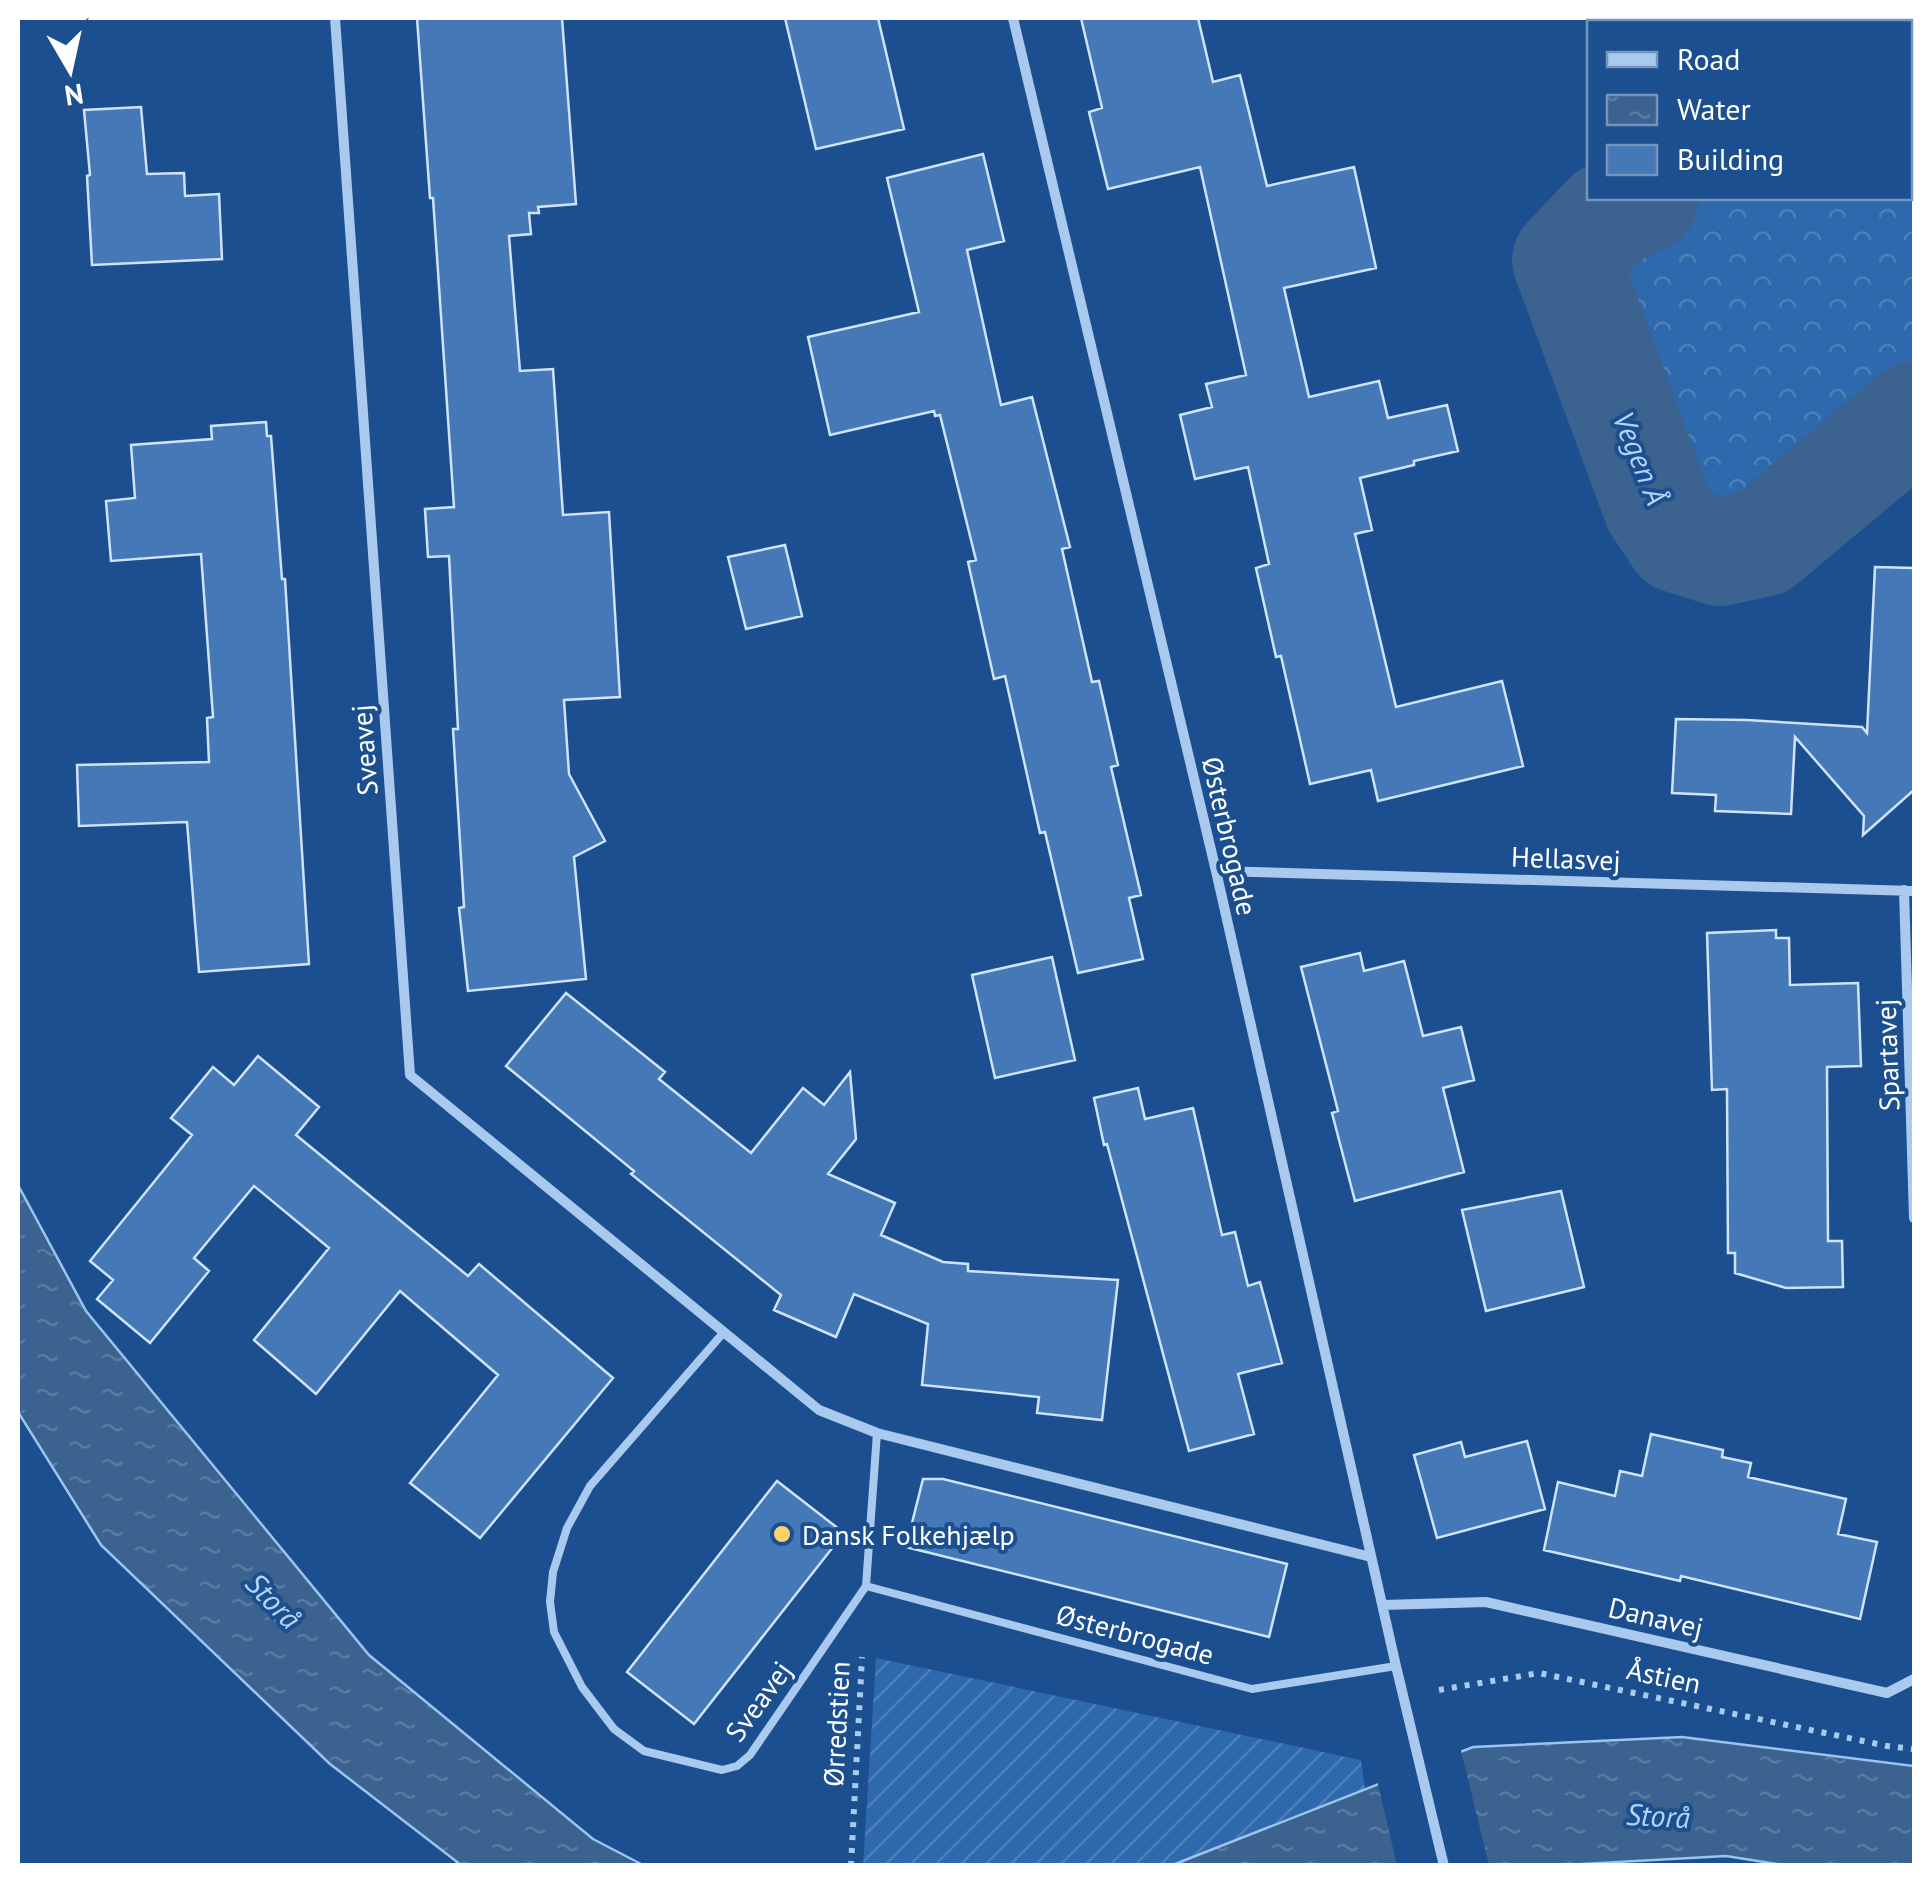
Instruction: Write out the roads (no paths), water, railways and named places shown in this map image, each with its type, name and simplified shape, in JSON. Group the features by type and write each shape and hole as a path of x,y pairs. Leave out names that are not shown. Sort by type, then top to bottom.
{"street":[{"name":"Sveavej","path":"335,18 410,1075 819,1410 877,1434 1372,1557"},
{"name":"Østerbrogade","path":"1013,18 1216,871 1444,1866"},
{"name":"Hellasvej","path":"1216,871 1909,891"},
{"name":"Spartavej","path":"1909,891 1914,1218"},
{"name":"Danavej","path":"1382,1605 1486,1602 1886,1693 1914,1678"}],"lane":[{"name":"Sveavej","path":"724,1332 590,1486 567,1528 553,1572 550,1602 554,1632 582,1687 614,1729 644,1751 722,1770 737,1766 750,1756 866,1586"},
{"path":"866,1586 877,1434"},
{"name":"Østerbrogade","path":"866,1586 1252,1689 1396,1666"}],"water":[{"name":"Storå","path":"18,1185 86,1311 369,1655 593,1839 643,1865 461,1865 330,1764 101,1545 18,1412"},
{"name":"Storå","path":"1682,1737 1914,1766 1914,1865 1783,1865 1726,1856 1546,1866 1170,1866 1473,1747"}],"waterway":[{"name":"Vegen Å","path":"1641,200 1608,216 1566,260 1657,506 1679,539 1720,552 1762,543 1914,416"}],"place":[{"name":"Dansk Folkehjælp","path":"782,1534"}]}
